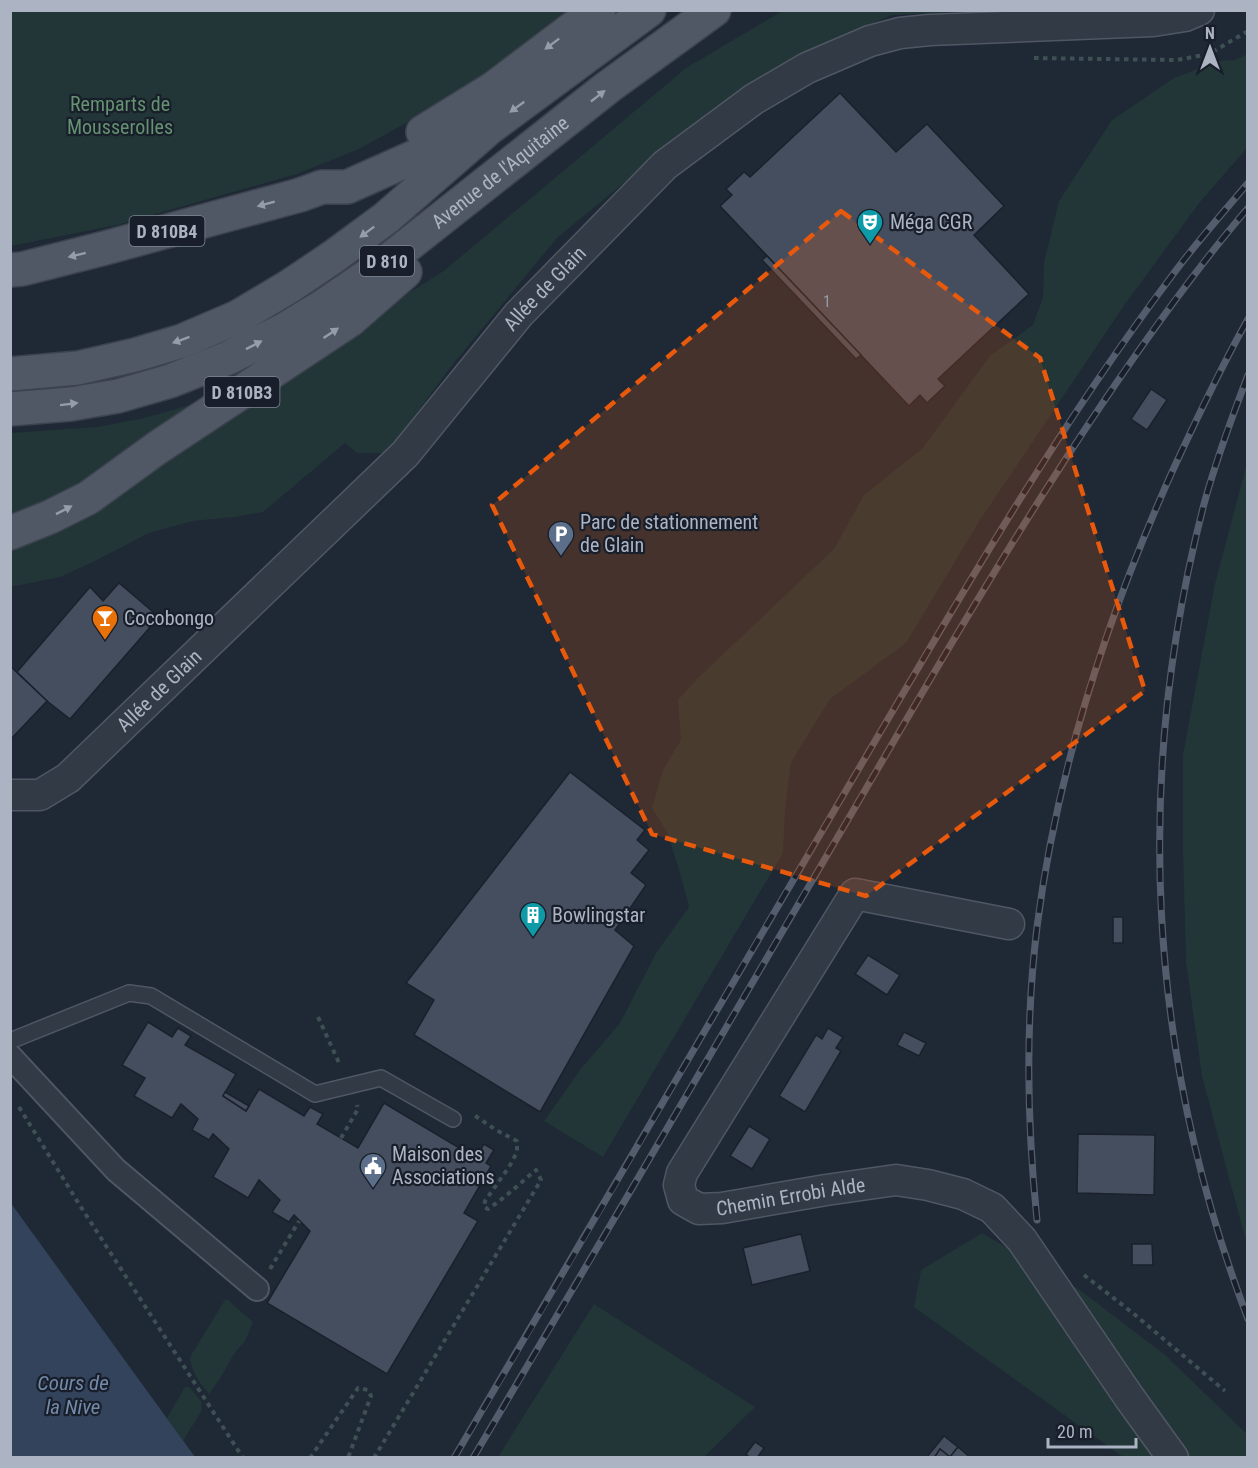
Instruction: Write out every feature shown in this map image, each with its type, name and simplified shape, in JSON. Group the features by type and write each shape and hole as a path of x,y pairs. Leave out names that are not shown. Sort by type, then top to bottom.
{"main road":[{"path":"322,187 341,172 411,140 494,88 600,10"},
{"name":"Avenue de l'Aquitaine","path":"10,374 78,369 135,355 182,340 237,316 290,286 386,218 489,128 649,10"},
{"name":"Avenue de l'Aquitaine","path":"10,409 71,404 118,396 170,381 228,358 282,331 375,271 608,87 714,10"},
{"name":"D 810B4","path":"10,270 105,249 322,187 347,187 419,155 460,130 489,128"},
{"name":"D 810B3","path":"10,533 88,498 157,448 350,320 403,274 446,215"}],"street":[{"name":"Allée de Glain","path":"10,795 40,795 69,778 405,454 519,314 665,165 754,99 807,68 870,41 900,33 1153,21 1185,16 1199,10"},
{"name":"Chemin Errobi Alde","path":"1009,924 855,894 682,1173 679,1185 683,1200 699,1209 722,1208 896,1180 963,1194 993,1208 1022,1240 1173,1458"},
{"path":"10,1056 116,1170 258,1289"}],"lane":[{"path":"10,1041 129,993 150,996 315,1094 381,1078 453,1119"}],"path":[{"path":"1025,58 1176,60 1209,54 1248,31"},
{"path":"17,1104 243,1458"},
{"path":"374,1458 541,1180 536,1170 496,1204 488,1209 484,1206 517,1152 518,1141 496,1130"},
{"path":"1082,1273 1225,1391"},
{"path":"310,1458 358,1388 368,1390 371,1396 348,1458"}],"highlighted area":[{"path":"841,211 1040,358 1145,691 866,896 652,834 492,505"}],"green space":[{"name":"Remparts de Mousserolles","path":"11,11 573,11 499,65 426,112 359,149 297,174 117,225 11,246"},
{"path":"782,11 988,11 892,15 810,50 715,108 557,238 453,364 387,453 357,453 345,443 263,512 193,521 149,533 60,577 11,587 11,547 127,489 445,270 686,68"},
{"path":"1247,54 1247,148 1200,202 1123,307 980,520 906,643 830,699 791,762 785,809 783,853 603,1157 544,1121 580,1070 620,1023 656,953 689,907 667,832 652,808 663,770 681,740 678,700 697,679 834,549 864,495 922,449 990,356 1033,325 1043,297 1044,262 1059,201 1112,120 1174,78 1217,61 1235,60"},
{"path":"197,403 70,492 11,515 10,433 97,427 144,418"},
{"path":"1247,463 1247,1244 1202,1076 1186,962 1183,755 1215,584"},
{"path":"982,1233 1080,1290 1164,1354 1247,1434 1247,1457 1123,1457 914,1307 921,1270"},
{"path":"225,1300 228,1300 253,1322 245,1341 209,1394 194,1372 190,1357"},
{"path":"594,1304 755,1407 704,1457 498,1457"},
{"path":"185,1387 189,1387 201,1401 202,1410 183,1441 167,1418"}],"water":[{"name":"Cours de la Nive","path":"10,1202 195,1457 11,1457"}],"building":[{"name":"Méga CGR","path":"840,93 896,152 927,124 1004,206 974,235 1029,294 938,379 945,386 927,403 920,395 909,406 720,206 732,195 726,189 744,172 750,177"},
{"path":"767,256 861,355 856,359 762,260"},
{"path":"1151,389 1167,400 1147,430 1131,419"},
{"path":"119,583 159,617 70,719 17,672 90,587 103,601"},
{"path":"10,666 47,701 10,740"},
{"name":"Bowlingstar","path":"570,772 645,830 637,840 649,850 631,873 646,885 615,930 634,946 540,1112 414,1035 434,1000 406,983"},
{"path":"1113,917 1123,917 1123,943 1113,943"},
{"path":"868,955 900,975 887,995 855,974"},
{"name":"Maison des Associations","path":"148,1022 172,1037 178,1028 191,1036 185,1045 236,1074 223,1096 246,1111 259,1089 304,1116 310,1107 323,1114 317,1124 358,1148 384,1103 476,1158 484,1144 494,1150 486,1163 491,1166 464,1213 478,1221 387,1374 267,1303 310,1231 294,1215 289,1222 272,1212 280,1200 259,1180 248,1198 213,1177 229,1149 213,1134 209,1140 192,1130 198,1119 181,1104 172,1118 134,1096 145,1078 122,1065"},
{"path":"828,1028 843,1037 836,1048 841,1051 805,1112 779,1096 816,1035 822,1039"},
{"path":"904,1032 926,1043 919,1056 897,1045"},
{"path":"225,1092 249,1106 246,1111 223,1096"},
{"path":"749,1126 770,1139 752,1169 730,1156"},
{"path":"1078,1134 1155,1135 1154,1195 1077,1193"},
{"path":"801,1234 810,1271 752,1285 743,1248"},
{"path":"1132,1244 1152,1244 1153,1265 1132,1265"},
{"path":"944,1436 958,1447 950,1457 940,1449 934,1458 926,1458"},
{"path":"755,1442 764,1448 757,1458 750,1458 746,1454"},
{"path":"958,1447 971,1458 934,1458 940,1449 950,1457"}],"railway":[{"path":"454,1458 1002,528 1084,400 1127,338 1171,277 1248,183"},
{"path":"473,1458 929,681 1014,541 1072,449 1137,353 1191,279 1248,208"},
{"path":"1037,1220 1029,1111 1029,1037 1037,927 1057,810 1088,695 1126,582 1172,472 1248,319"},
{"path":"1248,375 1224,439 1204,504 1181,607 1167,709 1160,812 1162,914 1171,1017 1189,1118 1214,1219 1248,1319"}],"place":[{"name":"Méga CGR","path":"870,245"},
{"name":"Parc de stationnement de Glain","path":"561,557"},
{"name":"Cocobongo","path":"105,641"},
{"name":"Bowlingstar","path":"533,938"},
{"name":"Maison des Associations","path":"373,1189"}]}
